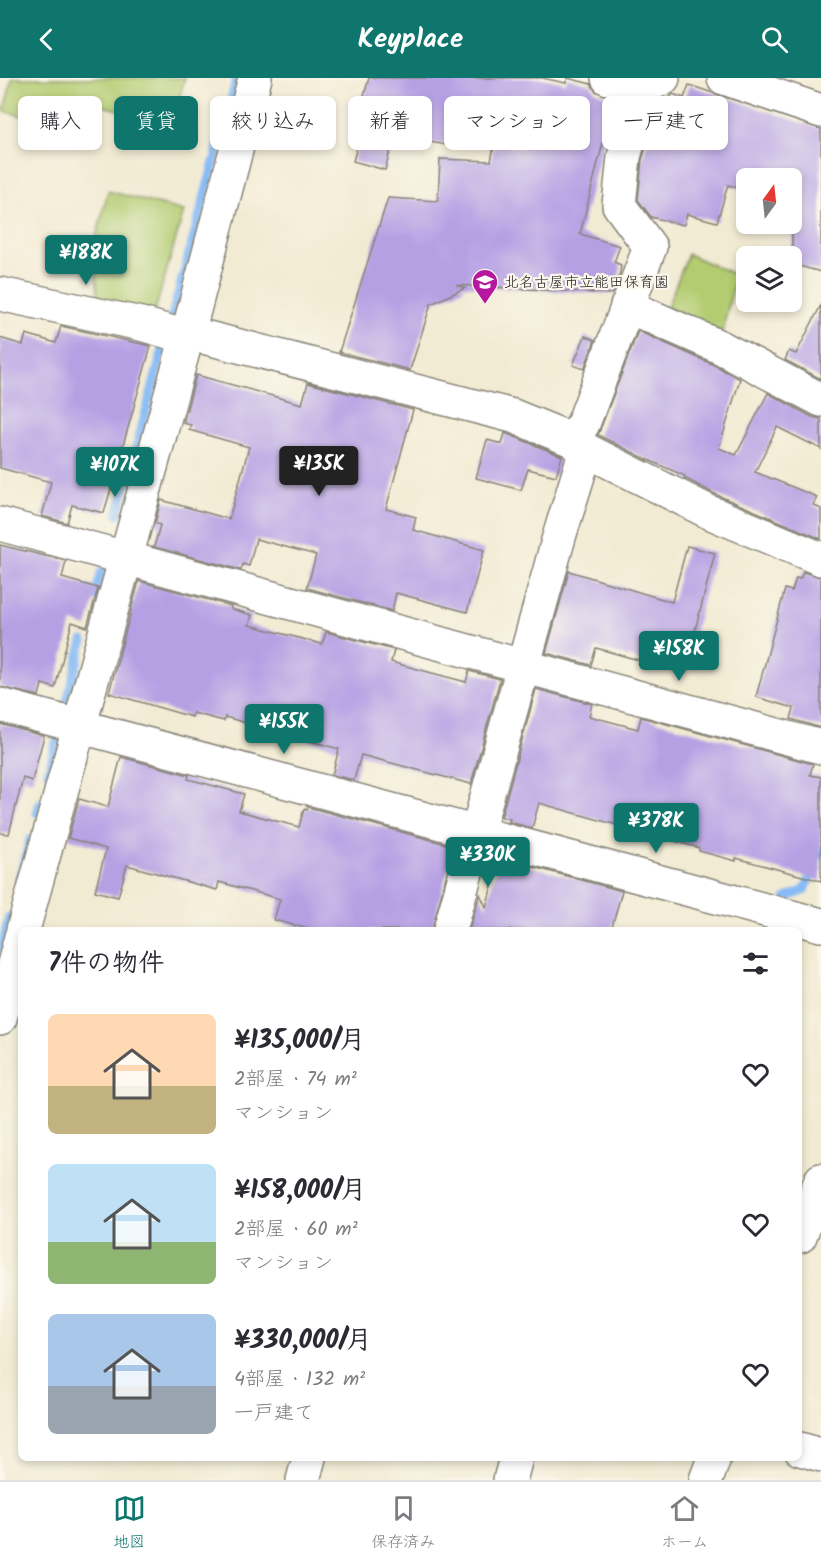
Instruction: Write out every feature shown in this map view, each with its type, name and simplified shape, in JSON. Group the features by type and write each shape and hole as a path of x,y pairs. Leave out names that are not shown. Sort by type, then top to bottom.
{"street":[{"path":"24,927 67,724 124,558 178,333 255,78"},
{"path":"451,927 524,666 583,424 650,246 619,205 624,157 653,83 608,78"},
{"path":"724,78 821,111"},
{"path":"0,294 178,333 513,416 579,445 709,512 818,551"},
{"path":"627,306 720,347 821,400"},
{"path":"0,524 821,747"},
{"path":"0,705 821,924"},
{"path":"0,1018 8,978 18,946"},
{"path":"802,1230 814,1192"},
{"path":"802,1450 821,1455"},
{"path":"303,1480 308,1461"},
{"path":"510,1480 515,1461"},
{"path":"706,1480 713,1461"}],"green space":[{"path":"12,78 185,78 180,96 114,96 114,109 102,106 102,96 18,96 18,115 4,111"},
{"path":"108,191 184,211 154,314 98,299 94,246"},
{"path":"688,254 736,275 722,333 667,307"}],"building":[{"path":"369,78 542,78 566,83 567,78 591,84 595,91 607,96 602,96 602,147 580,234 620,246 614,262 621,265 620,272 612,294 456,285 465,288 431,304 410,370 339,352 388,198 438,201 440,159 491,161 493,150 590,150 590,96 444,96 444,144 432,142 432,96 364,96"},
{"path":"689,85 722,96 685,96"},
{"path":"728,98 821,129 821,272 802,267 802,246 792,246 792,234 802,234 802,168 736,168 736,188 728,185 717,222 687,214 684,225 651,217 638,200 645,150 728,150"},
{"path":"356,150 390,150 385,170 353,161"},
{"path":"821,305 821,379 785,360 789,351 796,354"},
{"path":"61,326 151,346 104,513 72,505 67,523 42,516 51,482 0,468 0,338 23,345 26,334 56,343"},
{"path":"638,331 740,379 719,448 736,455 768,393 812,417 821,419 821,449 777,427 755,472 817,497 813,505 821,509 821,539 717,495 684,478 685,476 598,435"},
{"path":"585,336 595,340 584,369 573,365"},
{"path":"196,375 302,404 308,383 413,410 386,509 416,517 413,530 484,550 467,612 396,593 392,611 307,588 316,555 256,539 249,566 243,564 241,570 154,547 160,525 155,523 161,500 229,519 249,447 189,430 191,425 183,423"},
{"path":"505,433 562,456 556,476 528,469 521,490 476,478 487,440 502,444"},
{"path":"0,545 66,561 62,578 98,588 87,627 72,622 55,688 42,684 39,696 0,687"},
{"path":"687,546 715,553 684,673 596,648 591,665 546,653 569,571 672,602"},
{"path":"803,572 821,577 821,728 791,719 794,708 756,697 785,589 792,591 796,578 800,579"},
{"path":"139,581 231,606 231,609 252,615 249,625 322,644 326,632 394,650 391,662 466,682 469,671 500,679 471,784 361,755 354,780 332,775 339,749 225,717 224,721 193,713 192,717 109,693"},
{"path":"536,689 592,704 589,716 638,729 641,717 813,764 810,775 821,777 821,881 736,858 736,861 699,851 699,848 539,803 532,828 509,822 510,819 501,817"},
{"path":"0,724 44,736 32,781 23,778 9,834 0,833"},
{"path":"121,757 189,775 188,779 244,794 239,811 299,827 304,809 307,810 308,807 454,846 433,927 301,927 274,920 280,899 219,882 217,890 127,865 118,897 95,891 106,849 68,838 79,799 108,807"},
{"path":"500,858 622,891 612,927 470,927 480,894 486,907"}],"waterway":[{"path":"118,514 237,78"},
{"path":"95,597 102,571"},
{"path":"48,773 83,641"},
{"path":"37,813 40,803"},
{"path":"19,879 30,840"},
{"path":"786,898 805,890 821,849"},
{"path":"1,949 9,917"}],"place":[{"name":"北名古屋市立能田保育園","path":"485,305"}]}
